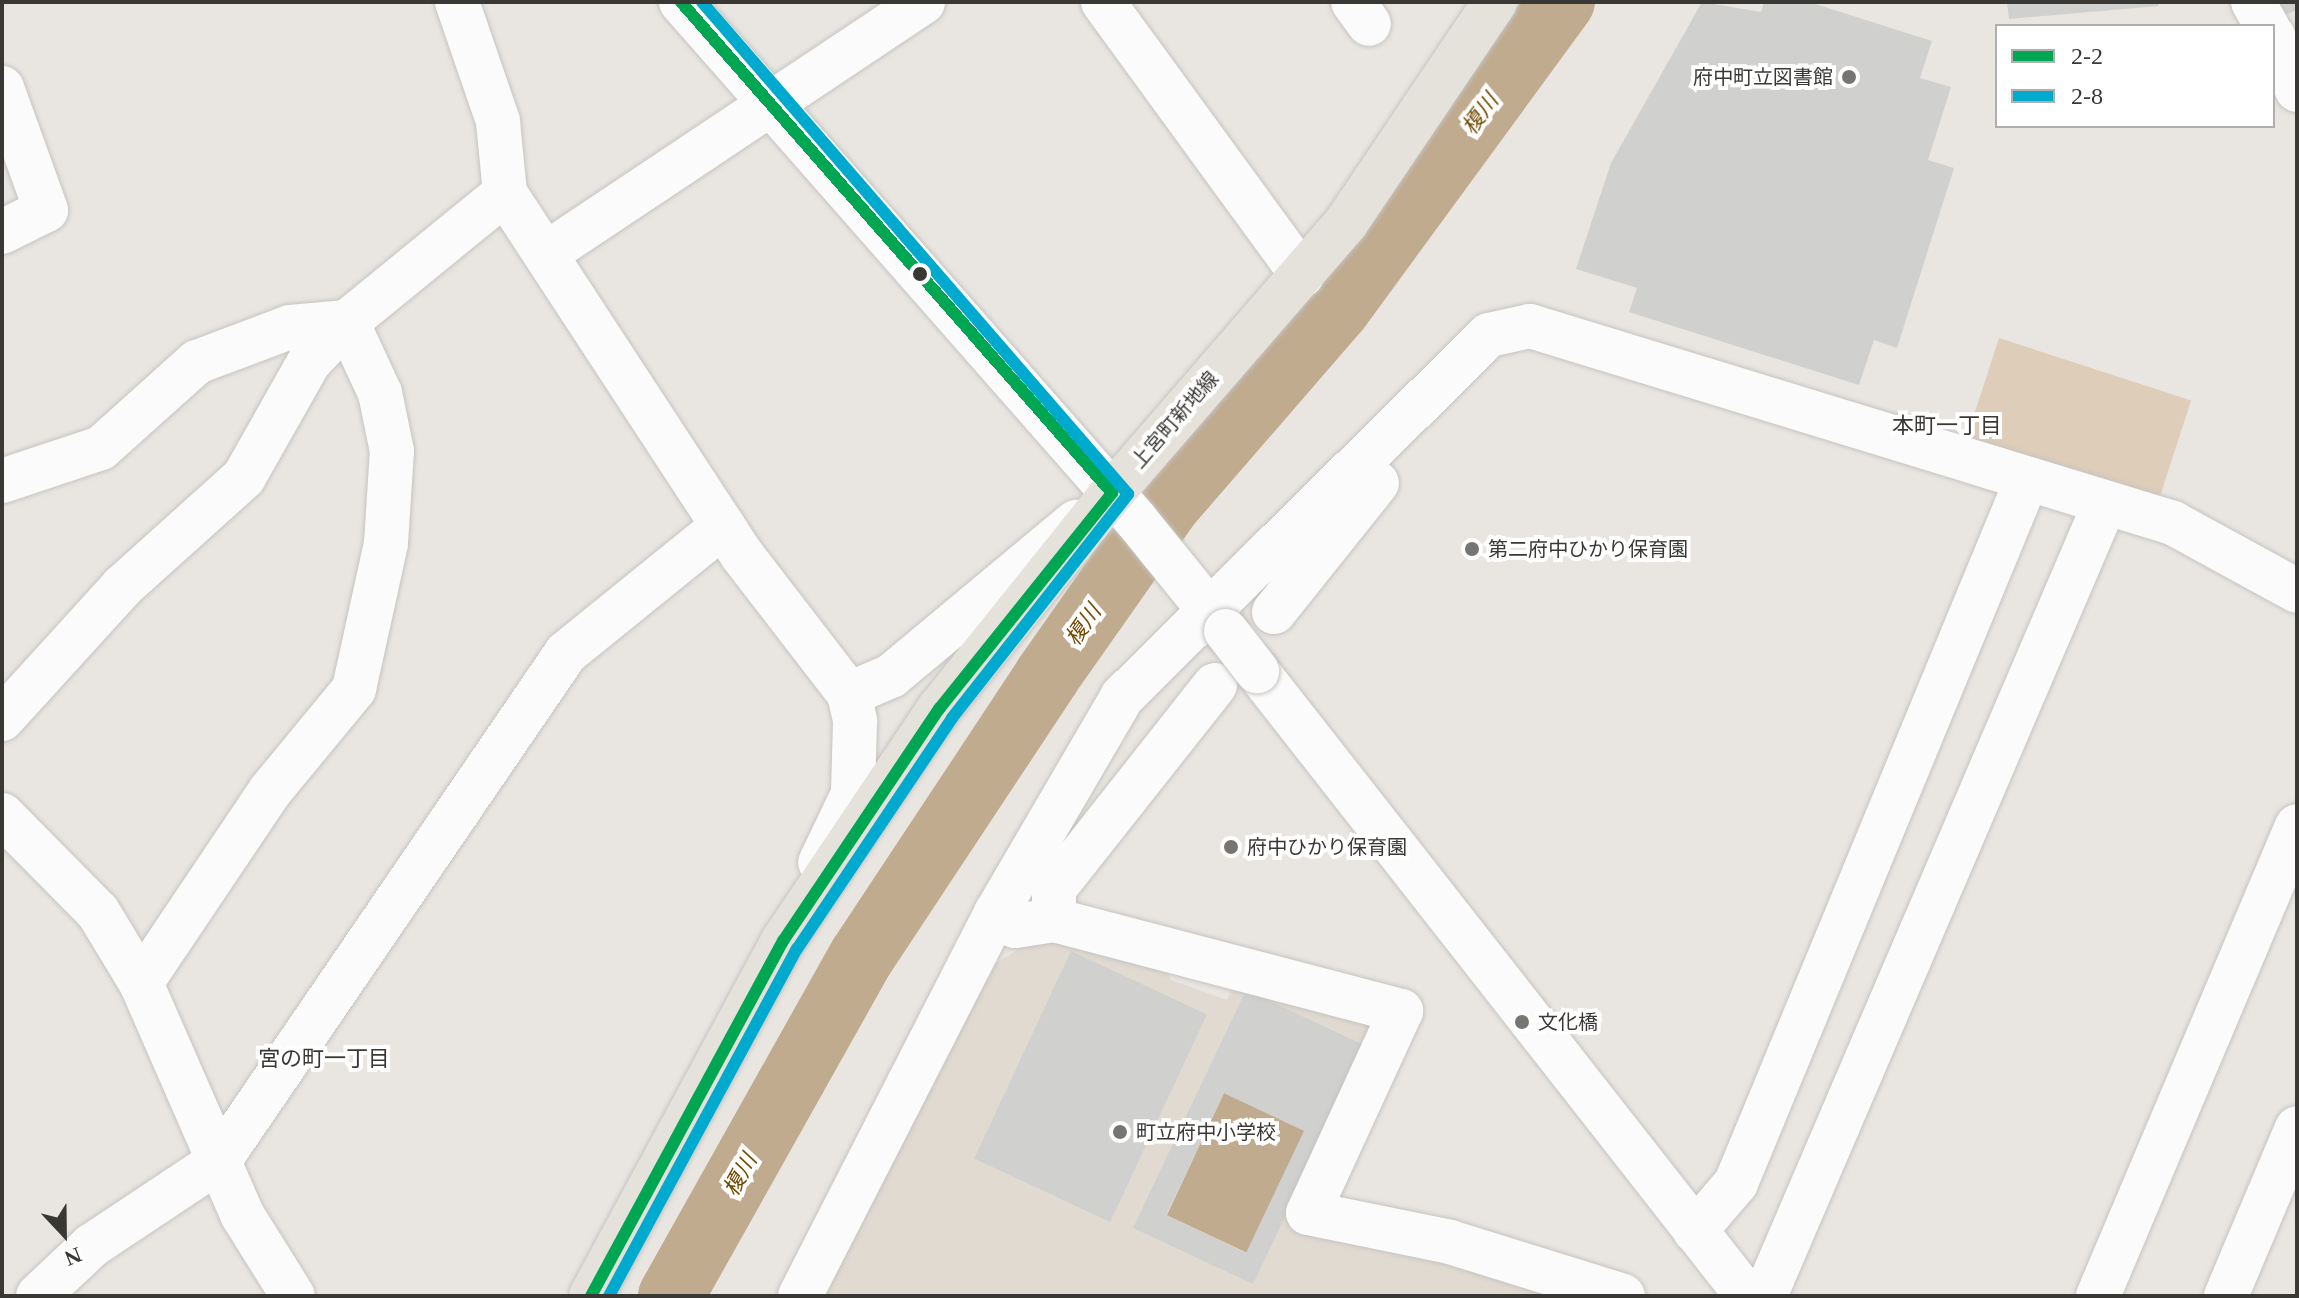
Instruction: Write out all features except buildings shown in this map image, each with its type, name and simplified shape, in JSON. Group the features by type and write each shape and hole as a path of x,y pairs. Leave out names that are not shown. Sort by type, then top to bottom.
{"main road":[{"name":"上宮町新地線","path":"591,1296 783,941 939,709 1124,506 1302,275 1346,223 1495,2"}],"street":[{"path":"457,2 498,121 505,193 723,526 849,694 855,721 853,794 783,941"},
{"path":"681,2 1124,506 1747,1296"},
{"path":"547,253 923,2"},
{"path":"1103,2 1302,275"},
{"path":"2253,2 2266,24"},
{"path":"2275,40 2297,90"},
{"path":"2,88 46,210 2,232"},
{"path":"2,719 122,587 244,477 309,362 347,322 505,193"},
{"path":"2,481 101,448 197,362 290,327 347,322"},
{"path":"141,983 270,791 354,689 386,543 392,451 380,393 347,322"},
{"path":"800,1296 996,913 1122,697 1211,613 1489,335 1530,326 2173,523 2297,591"},
{"path":"1274,612 1436,416 1435,391"},
{"path":"1695,1231 1736,1183 2027,479"},
{"path":"1765,1296 2105,503"},
{"path":"849,694 891,676 1124,506"},
{"path":"38,1296 91,1246 219,1161 566,653 723,526"},
{"path":"1054,920 1054,889 1215,685"},
{"path":"2,815 98,912 141,983 243,1216 293,1296"},
{"path":"2098,1296 2297,826"},
{"path":"996,913 1015,926 1054,920 1401,1011 1308,1213 1450,1242 1623,1296"},
{"path":"2226,1296 2297,1128"}],"shaded area":[{"path":"1999,338 2191,400 2159,500 1967,438"},
{"name":"町立府中小学校","path":"1045,932 1163,959 1171,980 1227,1000 1239,975 1373,1021 1381,1037 1289,1227 1448,1260 1564,1296 817,1296 995,964"},
{"path":"1224,1093 1305,1131 1248,1253 1167,1215"}],"waterway":[{"name":"榎川","path":"671,1296 862,956 1047,676 1168,504 1337,309 1562,2"}],"transit line":[{"name":"2-2","path":"681,2 1112,493"},
{"name":"2-8","path":"609,1296 797,949 952,718 1128,494 702,2"},
{"name":"2-2","path":"591,1296 783,941 939,709 1112,493"}],"place":[{"name":"府中町立図書館","path":"1849,77"},
{"name":"第二府中ひかり保育園","path":"1472,549"},
{"name":"府中ひかり保育園","path":"1231,847"},
{"name":"文化橋","path":"1522,1022"},
{"name":"町立府中小学校","path":"1120,1132"}],"district":[{"name":"本町一丁目","path":"1947,426"},
{"name":"宮の町一丁目","path":"324,1059"}]}
